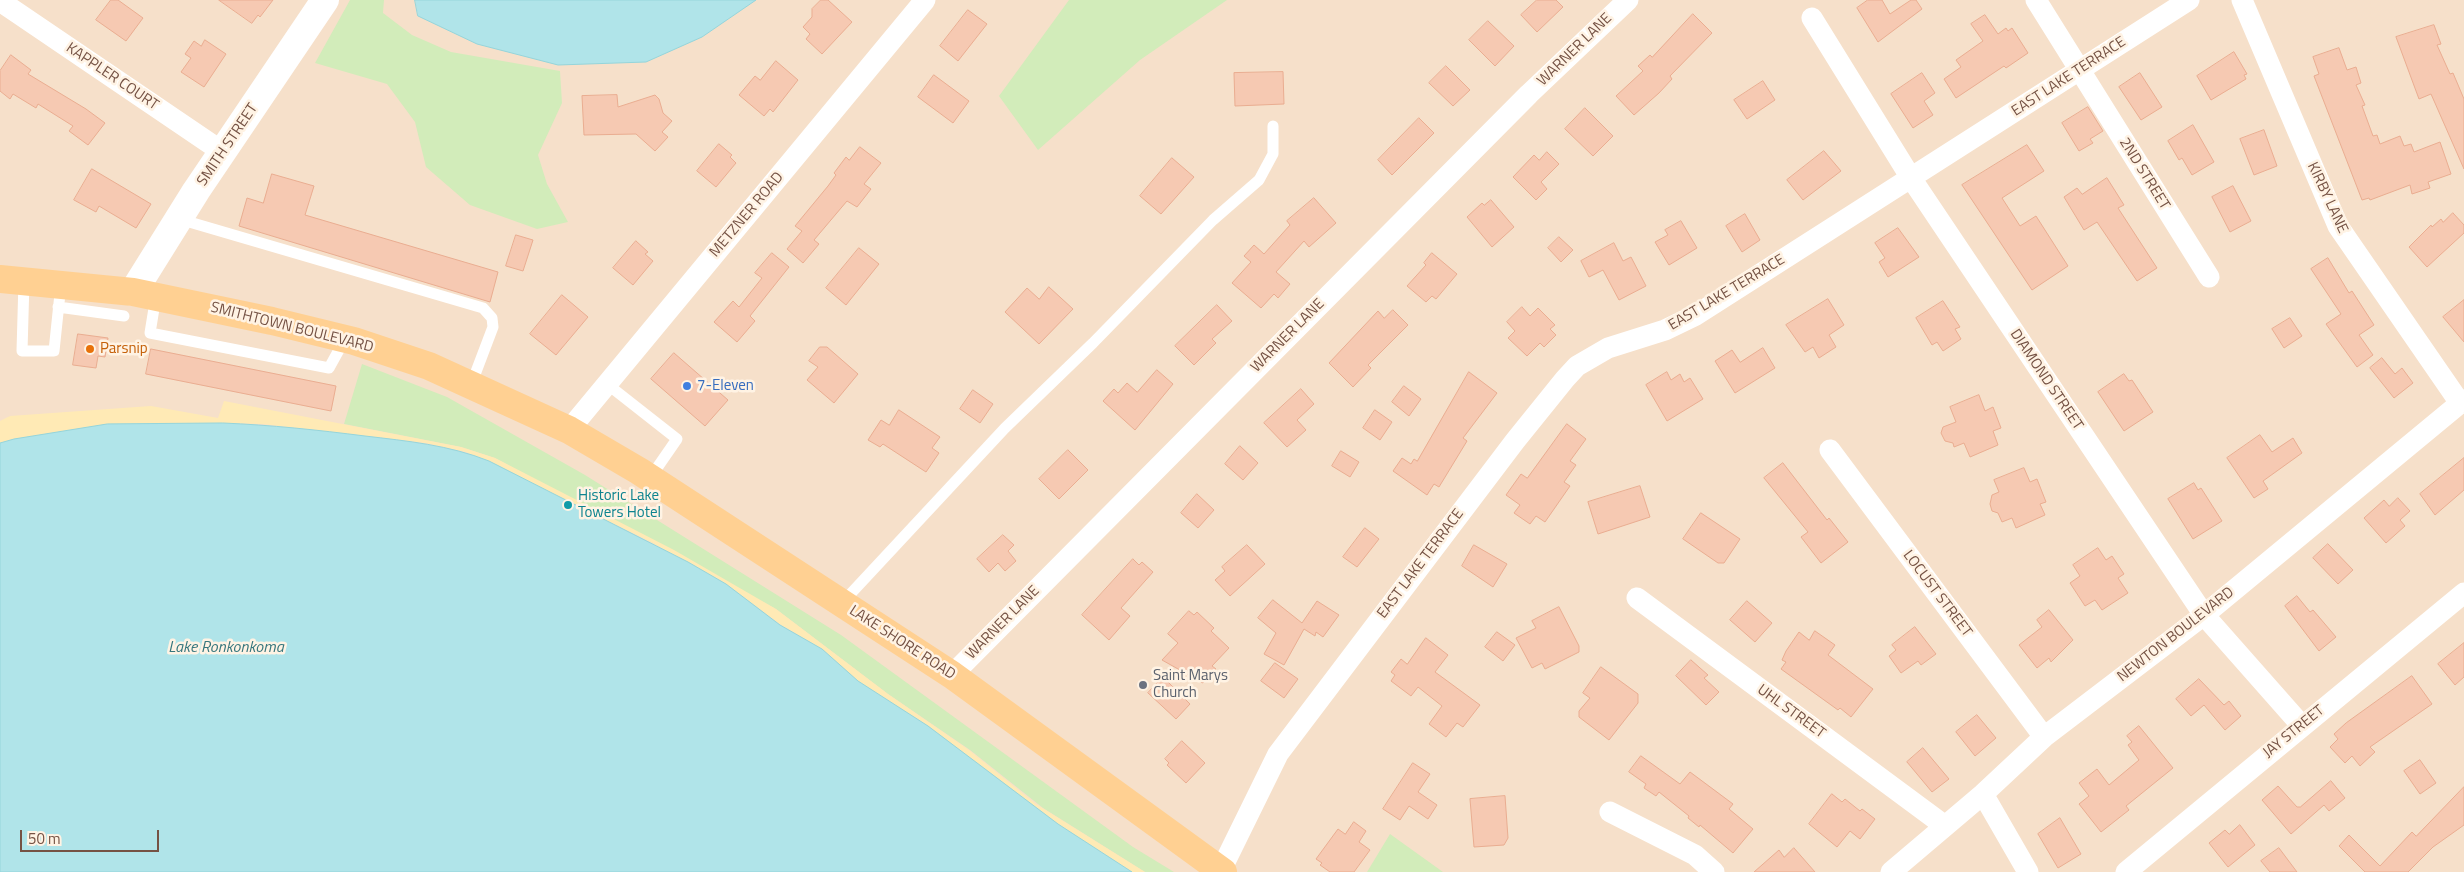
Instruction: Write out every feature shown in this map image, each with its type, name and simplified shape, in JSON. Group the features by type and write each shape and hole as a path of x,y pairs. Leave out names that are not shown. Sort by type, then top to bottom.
{"main road":[{"name":"SMITHTOWN BOULEVARD","path":"12,279 60,296 138,301 345,339 429,366 569,430"},
{"name":"LAKE SHORE ROAD","path":"569,430 650,478 952,674 1222,871"}],"street":[{"name":"SMITH STREET","path":"138,301 179,219 325,0"},
{"name":"METZNER ROAD","path":"569,430 925,0"},
{"name":"WARNER LANE","path":"952,674 1529,94 1628,0"},
{"name":"2ND STREET","path":"2036,0 2209,277"},
{"name":"EAST LAKE TERRACE","path":"1222,871 1278,754 1509,449 1577,366 1608,348 1666,330 1696,315 2189,0"},
{"name":"KIRBY LANE","path":"2242,0 2338,226 2462,402"},
{"name":"KAPPLER COURT","path":"0,2 224,153"},
{"name":"DIAMOND STREET","path":"1812,18 1911,178 2204,615 2302,726"},
{"name":"NEWTON BOULEVARD","path":"1891,872 1983,794 2044,737 2204,615 2462,402"},
{"name":"LOCUST STREET","path":"1830,450 2044,737"},
{"name":"JAY STREET","path":"2126,872 2464,593"},
{"name":"UHL STREET","path":"1637,598 1945,826"},
{"path":"1983,794 2028,872"},
{"path":"1610,812 1695,855 1714,872"}],"lane":[{"path":"842,603 1005,428 1093,343 1214,220 1259,180 1273,154 1273,126"},
{"path":"179,219 483,308 492,318 493,327 471,385"},
{"path":"12,279 22,350 54,351 60,296"},
{"path":"138,301 150,333 329,368 345,339"},
{"path":"607,384 677,439 650,478"}],"shaded area":[{"path":"0,0 2464,0 2464,872 0,872"}],"green space":[{"path":"350,0 384,0 383,13 412,35 451,52 560,71 562,103 538,155 547,184 568,222 537,229 470,205 426,167 415,122 387,84 315,63"},
{"path":"1069,0 1227,0 1140,60 1038,150 999,96"},
{"path":"362,364 447,397 585,475 841,635 1133,847 1174,872 1145,872 1043,808 970,750 888,694 776,609 495,458 461,447 344,424"},
{"path":"1390,834 1443,872 1367,872"}],"sand":[{"path":"224,401 461,447 495,458 674,550 776,609 888,694 969,750 1036,804 1145,872 1132,872 1058,824 928,726 858,681 822,649 781,625 726,584 651,542 466,452 425,443 262,424 223,423 107,424 0,443 0,421 10,416 151,406 218,418"}],"water":[{"path":"415,0 756,0 702,37 646,62 558,65 477,44 418,16"},
{"name":"Lake Ronkonkoma","path":"223,423 294,428 412,442 443,447 489,461 688,562 726,584 780,625 822,649 858,681 928,726 1058,824 1132,872 0,872 0,443 107,424"}],"building":[{"path":"111,0 118,0 143,18 126,41 96,20"},
{"path":"219,0 273,0 260,17 258,15 252,23"},
{"path":"821,0 828,0 852,22 822,54 806,39 810,34 803,27 812,17 812,9"},
{"path":"1537,0 1556,0 1563,7 1537,32 1521,15"},
{"path":"1868,0 1882,0 1890,14 1911,0 1916,0 1922,9 1878,42 1857,8"},
{"path":"968,10 987,24 958,61 940,46"},
{"path":"1693,14 1712,33 1670,76 1672,79 1659,93 1634,115 1616,96 1643,71 1638,66 1650,55 1652,57"},
{"path":"1985,15 1998,34 2006,28 2008,31 2012,28 2028,53 2006,68 2004,66 1956,98 1944,79 1961,67 1956,60 1983,41 1971,24"},
{"path":"1488,21 1514,46 1495,66 1469,40"},
{"path":"2434,25 2441,44 2437,45 2450,74 2453,73 2464,99 2464,169 2431,94 2419,99 2396,37"},
{"path":"205,40 226,54 204,87 181,72 191,58 185,54 194,41 201,46"},
{"path":"2339,48 2347,70 2356,67 2361,83 2356,85 2365,105 2362,106 2373,136 2377,135 2380,144 2400,136 2404,146 2411,144 2414,152 2440,142 2451,174 2428,182 2430,188 2412,194 2410,185 2370,200 2369,198 2362,200 2314,76 2319,74 2313,57"},
{"path":"2234,52 2247,74 2244,75 2246,79 2211,100 2197,76"},
{"path":"11,55 31,70 28,74 86,109 105,123 88,145 69,131 73,126 38,104 36,108 13,94 10,99 0,91 0,71"},
{"path":"776,61 798,80 773,112 770,109 764,116 739,95 755,76 760,80"},
{"path":"1446,66 1470,90 1453,106 1429,83"},
{"path":"1283,72 1284,104 1235,106 1234,73"},
{"path":"1922,73 1935,93 1924,101 1933,115 1913,128 1891,94"},
{"path":"2140,73 2162,107 2141,120 2119,87"},
{"path":"934,75 969,101 953,123 918,97"},
{"path":"1763,81 1775,100 1747,119 1734,100"},
{"path":"617,95 618,107 655,95 659,99 663,113 672,121 662,132 668,137 655,151 636,134 584,135 582,96"},
{"path":"2088,107 2103,131 2090,139 2093,143 2079,151 2062,123"},
{"path":"1585,108 1613,136 1593,156 1565,129"},
{"path":"1419,118 1434,133 1392,175 1378,160"},
{"path":"2193,125 2214,162 2192,175 2182,158 2179,160 2168,141"},
{"path":"2264,130 2277,166 2254,175 2240,139"},
{"path":"719,144 732,155 730,157 736,163 716,187 697,171"},
{"path":"2027,145 2044,171 2002,198 2020,226 2036,216 2068,266 2032,290 1962,185"},
{"path":"860,147 881,163 864,184 871,189 857,207 847,201 814,240 819,244 803,263 787,249 802,231 795,226 828,186 836,175 834,173 846,157 849,160"},
{"path":"1824,151 1841,171 1803,200 1787,180"},
{"path":"1547,152 1559,164 1541,182 1547,189 1536,200 1513,177 1534,155 1539,160"},
{"path":"1172,158 1194,177 1161,214 1140,196"},
{"path":"92,169 151,204 136,228 99,206 96,212 74,200"},
{"path":"272,174 314,186 305,215 498,272 490,302 239,226 247,198 263,203"},
{"path":"2107,178 2124,205 2118,208 2157,268 2137,281 2097,222 2084,230 2064,197 2077,188 2082,194"},
{"path":"2233,186 2251,221 2230,232 2212,197"},
{"path":"1314,198 1336,223 1309,247 1304,241 1276,272 1290,284 1278,298 1274,294 1261,308 1232,283 1251,262 1244,256 1254,245 1264,254 1290,225 1287,221"},
{"path":"1491,200 1514,227 1492,247 1467,217 1482,203 1484,205"},
{"path":"2453,213 2464,225 2464,233 2427,267 2409,247 2431,225 2432,227 2441,219 2443,222"},
{"path":"1745,214 1760,240 1742,252 1726,226"},
{"path":"1681,221 1697,248 1669,265 1655,242 1668,235 1665,230"},
{"path":"1898,228 1919,257 1888,277 1879,262 1885,258 1875,243"},
{"path":"516,235 533,240 523,271 506,266"},
{"path":"1559,237 1573,250 1561,262 1548,248"},
{"path":"636,241 648,252 645,254 653,261 633,285 613,268"},
{"path":"1614,243 1623,261 1631,257 1646,286 1619,300 1603,270 1589,277 1581,261"},
{"path":"859,248 879,264 846,305 826,288"},
{"path":"772,253 789,267 750,316 755,321 737,342 714,322 733,301 739,307 762,278 755,273"},
{"path":"1432,253 1457,274 1436,299 1432,296 1426,302 1407,286 1426,265 1424,263"},
{"path":"2328,258 2349,293 2352,291 2374,325 2359,335 2373,355 2357,367 2326,324 2341,314 2311,269"},
{"path":"1049,287 1073,309 1039,344 1005,312 1027,288 1039,299"},
{"path":"562,295 588,317 556,355 530,334"},
{"path":"1828,299 1844,325 1829,335 1836,347 1819,358 1813,347 1805,352 1786,325"},
{"path":"2464,300 2464,342 2443,317"},
{"path":"1943,301 1960,327 1955,329 1961,339 1943,351 1937,342 1932,345 1916,318"},
{"path":"1217,305 1232,321 1212,339 1216,343 1194,365 1175,346"},
{"path":"1522,307 1530,316 1538,308 1555,325 1550,329 1556,335 1544,347 1540,343 1527,356 1508,338 1515,331 1507,322"},
{"path":"1393,310 1408,325 1368,365 1371,368 1353,387 1329,363 1378,311 1384,318"},
{"path":"2290,318 2302,336 2284,348 2272,329"},
{"path":"78,334 108,338 105,357 98,356 96,368 73,365"},
{"path":"820,347 827,347 858,374 834,403 807,380 818,367 809,361"},
{"path":"1763,348 1775,368 1735,393 1715,361 1732,350 1740,362"},
{"path":"151,349 336,386 331,411 146,374"},
{"path":"674,353 728,400 705,426 651,379"},
{"path":"2382,358 2395,374 2402,368 2413,383 2394,398 2370,368"},
{"path":"1157,370 1173,384 1135,430 1103,401 1114,389 1118,393 1127,383 1137,392"},
{"path":"1469,372 1497,393 1463,438 1467,441 1439,487 1434,484 1427,495 1393,471 1402,458 1411,464 1414,459 1417,461"},
{"path":"1667,372 1671,380 1680,374 1684,382 1690,378 1703,399 1667,421 1646,385"},
{"path":"2124,374 2129,381 2132,380 2153,412 2124,431 2098,392"},
{"path":"1404,386 1421,399 1409,416 1392,402"},
{"path":"1301,389 1314,404 1297,420 1306,430 1287,447 1264,423"},
{"path":"973,390 993,404 980,423 960,409"},
{"path":"1979,395 1985,411 1993,407 2001,428 1993,431 1998,445 1970,457 1964,443 1954,447 1953,443 1945,441 1941,433 1943,427 1956,422 1950,407"},
{"path":"899,410 940,437 932,448 939,453 926,472 883,444 880,447 868,440 881,420 889,425"},
{"path":"1375,410 1392,422 1380,440 1363,428"},
{"path":"1567,424 1586,439 1570,461 1576,465 1564,482 1570,486 1545,522 1536,516 1530,524 1514,513 1520,505 1506,495 1521,474 1527,478"},
{"path":"2260,435 2272,452 2293,438 2302,453 2263,481 2268,489 2254,498 2227,458"},
{"path":"1240,446 1258,463 1243,480 1225,464"},
{"path":"1068,450 1088,470 1059,499 1039,479"},
{"path":"1341,451 1359,462 1350,477 1332,466"},
{"path":"2464,458 2464,490 2435,515 2420,494"},
{"path":"1783,463 1827,520 1829,518 1848,542 1821,563 1801,537 1808,532 1764,478"},
{"path":"2024,468 2030,482 2037,479 2046,502 2040,504 2045,515 2016,528 2012,518 2002,522 1998,513 1992,511 1990,504 1992,495 1999,492 1994,480"},
{"path":"2194,483 2198,490 2201,488 2222,521 2193,539 2168,499"},
{"path":"1640,486 1650,517 1598,534 1588,502"},
{"path":"1197,494 1214,510 1198,528 1181,513"},
{"path":"2398,498 2410,511 2400,520 2405,526 2386,543 2364,518 2384,500 2389,506"},
{"path":"1701,513 1740,539 1724,563 1718,563 1683,539"},
{"path":"1365,528 1379,539 1357,567 1343,557"},
{"path":"1003,535 1014,545 1008,551 1016,561 1005,571 998,563 989,572 977,559"},
{"path":"2328,544 2353,570 2338,584 2313,558"},
{"path":"1247,545 1265,564 1230,596 1215,580 1225,571 1222,567"},
{"path":"1474,545 1507,564 1493,587 1462,566"},
{"path":"2098,548 2106,560 2112,556 2124,574 2118,578 2128,593 2102,610 2095,600 2085,606 2070,583 2080,576 2073,565"},
{"path":"1133,559 1139,565 1142,562 1153,572 1121,608 1130,616 1109,640 1082,615"},
{"path":"2297,596 2310,612 2313,610 2336,637 2319,651 2285,606"},
{"path":"1273,600 1302,623 1317,601 1339,615 1323,637 1316,632 1315,636 1304,629 1284,665 1264,654 1276,633 1258,618"},
{"path":"1747,601 1772,623 1755,642 1730,620"},
{"path":"1559,607 1579,646 1579,652 1545,669 1542,663 1532,668 1516,638 1536,628 1532,621"},
{"path":"2049,610 2073,640 2051,662 2049,658 2037,668 2019,645 2042,627 2037,620"},
{"path":"1189,611 1194,615 1197,612 1214,628 1211,631 1229,648 1212,666 1216,669 1203,683 1162,660 1178,643 1168,634"},
{"path":"1915,627 1936,654 1921,665 1918,661 1901,673 1889,656 1896,650 1892,645"},
{"path":"1815,631 1835,645 1828,655 1873,689 1851,717 1840,708 1838,710 1781,669 1786,662 1782,660 1786,651 1799,632 1809,640"},
{"path":"1497,632 1515,645 1503,661 1485,647"},
{"path":"1426,638 1448,655 1435,672 1480,705 1463,727 1457,723 1446,737 1429,724 1442,706 1418,687 1411,696 1391,681 1395,675 1391,672 1401,659 1407,664"},
{"path":"2464,643 2464,677 2455,685 2438,664"},
{"path":"1691,660 1708,675 1704,678 1719,692 1706,705 1676,676"},
{"path":"1275,663 1298,679 1284,698 1261,681"},
{"path":"1601,667 1638,694 1638,703 1609,740 1579,717 1579,711 1590,698 1583,693"},
{"path":"2412,676 2432,704 2370,747 2375,752 2360,766 2352,756 2345,763 2330,747 2338,739 2334,734 2346,723"},
{"path":"1163,677 1190,704 1176,719 1148,693"},
{"path":"2199,679 2224,705 2229,701 2241,716 2225,730 2204,705 2191,716 2176,699"},
{"path":"1977,715 1996,738 1975,756 1956,732"},
{"path":"2139,726 2173,768 2126,806 2129,810 2101,832 2079,804 2089,796 2079,783 2097,769 2109,785 2139,760 2128,745 2132,742 2127,736"},
{"path":"1182,741 1205,763 1186,783 1167,765 1169,763 1165,759"},
{"path":"1923,748 1949,779 1932,792 1907,762"},
{"path":"1641,756 1680,784 1690,772 1733,804 1729,809 1753,829 1733,853 1700,825 1699,827 1688,818 1689,816 1659,792 1656,796 1644,788 1646,784 1629,772"},
{"path":"2420,760 2436,783 2420,794 2404,771"},
{"path":"1413,763 1430,774 1418,792 1437,805 1428,819 1409,806 1400,820 1383,809"},
{"path":"2331,781 2345,798 2329,811 2324,805 2291,834 2262,800 2278,786 2297,807 2300,807"},
{"path":"2464,787 2464,825 2433,847 2408,872 2365,872 2339,846 2349,835 2380,866 2412,832 2416,836"},
{"path":"1832,794 1842,802 1845,799 1860,811 1862,809 1875,819 1860,839 1850,831 1837,847 1809,824"},
{"path":"1505,796 1508,838 1504,845 1474,847 1470,799"},
{"path":"2060,818 2081,854 2058,868 2038,834"},
{"path":"1354,822 1366,831 1359,842 1370,850 1354,872 1330,872 1320,865 1322,863 1316,859 1338,829 1345,834"},
{"path":"2240,825 2255,845 2228,867 2209,843 2225,830 2229,834"},
{"path":"1794,848 1815,872 1754,872 1779,850 1784,857"},
{"path":"2279,848 2297,872 2270,872 2261,861"}],"place":[{"name":"Parsnip","path":"90,349"},
{"name":"7-Eleven","path":"687,386"},
{"name":"Historic Lake Towers Hotel","path":"568,505"},
{"name":"Saint Marys Church","path":"1143,685"}]}
